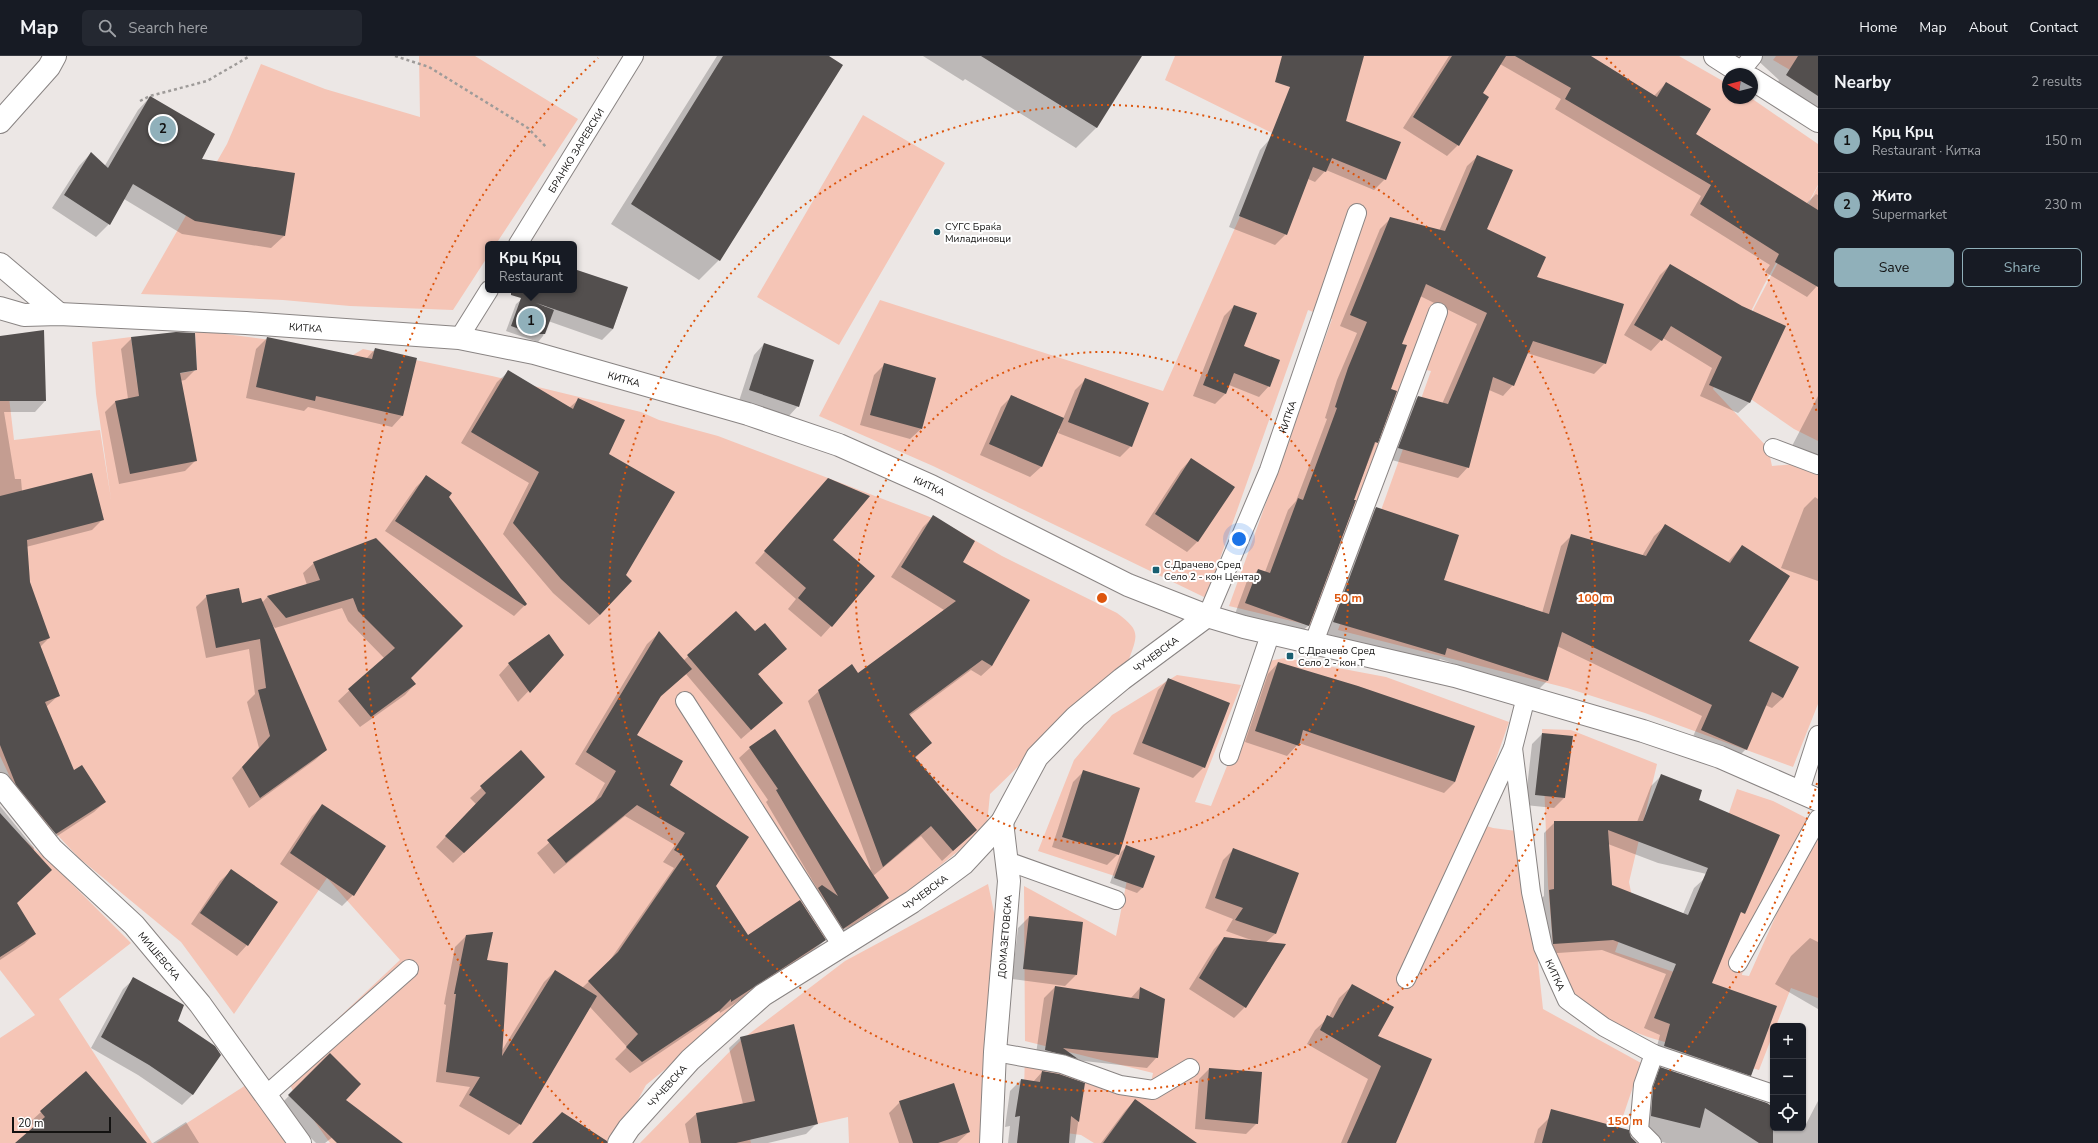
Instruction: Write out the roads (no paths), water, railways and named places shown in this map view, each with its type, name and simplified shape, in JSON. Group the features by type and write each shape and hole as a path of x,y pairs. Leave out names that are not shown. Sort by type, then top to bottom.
{"main road":[{"path":"0,122 49,67 55,56"},
{"path":"1715,56 1742,68"},
{"path":"1758,78 1818,121"},
{"path":"0,264 59,314"},
{"name":"КИТКА","path":"0,308 24,315 59,314 246,323 459,338 534,353 748,414 839,445 931,486 1128,585 1207,616 1244,627 1271,632 1455,676 1643,731 1720,757 1809,796"},
{"name":"ЧУЧЕВСКА","path":"619,1143 628,1128 690,1060 763,995 912,902 963,864 1002,822 1037,757 1076,716 1122,679 1207,616"},
{"name":"МИШЕВСКА","path":"0,784 52,849 134,925 200,1004 300,1143"},
{"name":"ДОМАЗЕТОВСКА","path":"991,1143 995,1052 1009,881 1002,822"}],"lane":[{"name":"БРАНКО ЗАРЕВСКИ","path":"520,241 634,56"},
{"name":"КИТКА","path":"1207,616 1269,470 1357,213"},
{"path":"459,338 487,293"},
{"path":"1314,642 1438,312"},
{"path":"1773,448 1818,465"},
{"path":"1229,756 1271,632"},
{"name":"КИТКА","path":"1406,980 1513,748 1526,697"},
{"path":"685,701 842,946"},
{"name":"КИТКА","path":"1809,796 1818,735"},
{"name":"КИТКА","path":"1513,748 1531,892 1543,947 1567,1000 1604,1027 1654,1054 1770,1093"},
{"path":"1738,963 1818,818"},
{"path":"1007,861 1116,900"},
{"path":"265,1096 409,969"},
{"path":"995,1052 1062,1064 1120,1085 1153,1090 1190,1068"},
{"path":"1652,1143 1640,1130 1643,1085 1654,1054"}],"place":[{"name":"Жито","path":"163,129"},
{"name":"СУГС Браќа Миладиновци","path":"937,232"},
{"name":"Крц Крц","path":"531,321"},
{"name":"С.Драчево Сред Село 2 - кон Центар","path":"1156,570"},
{"name":"С.Драчево Сред Село 2 - кон T","path":"1290,656"}]}
